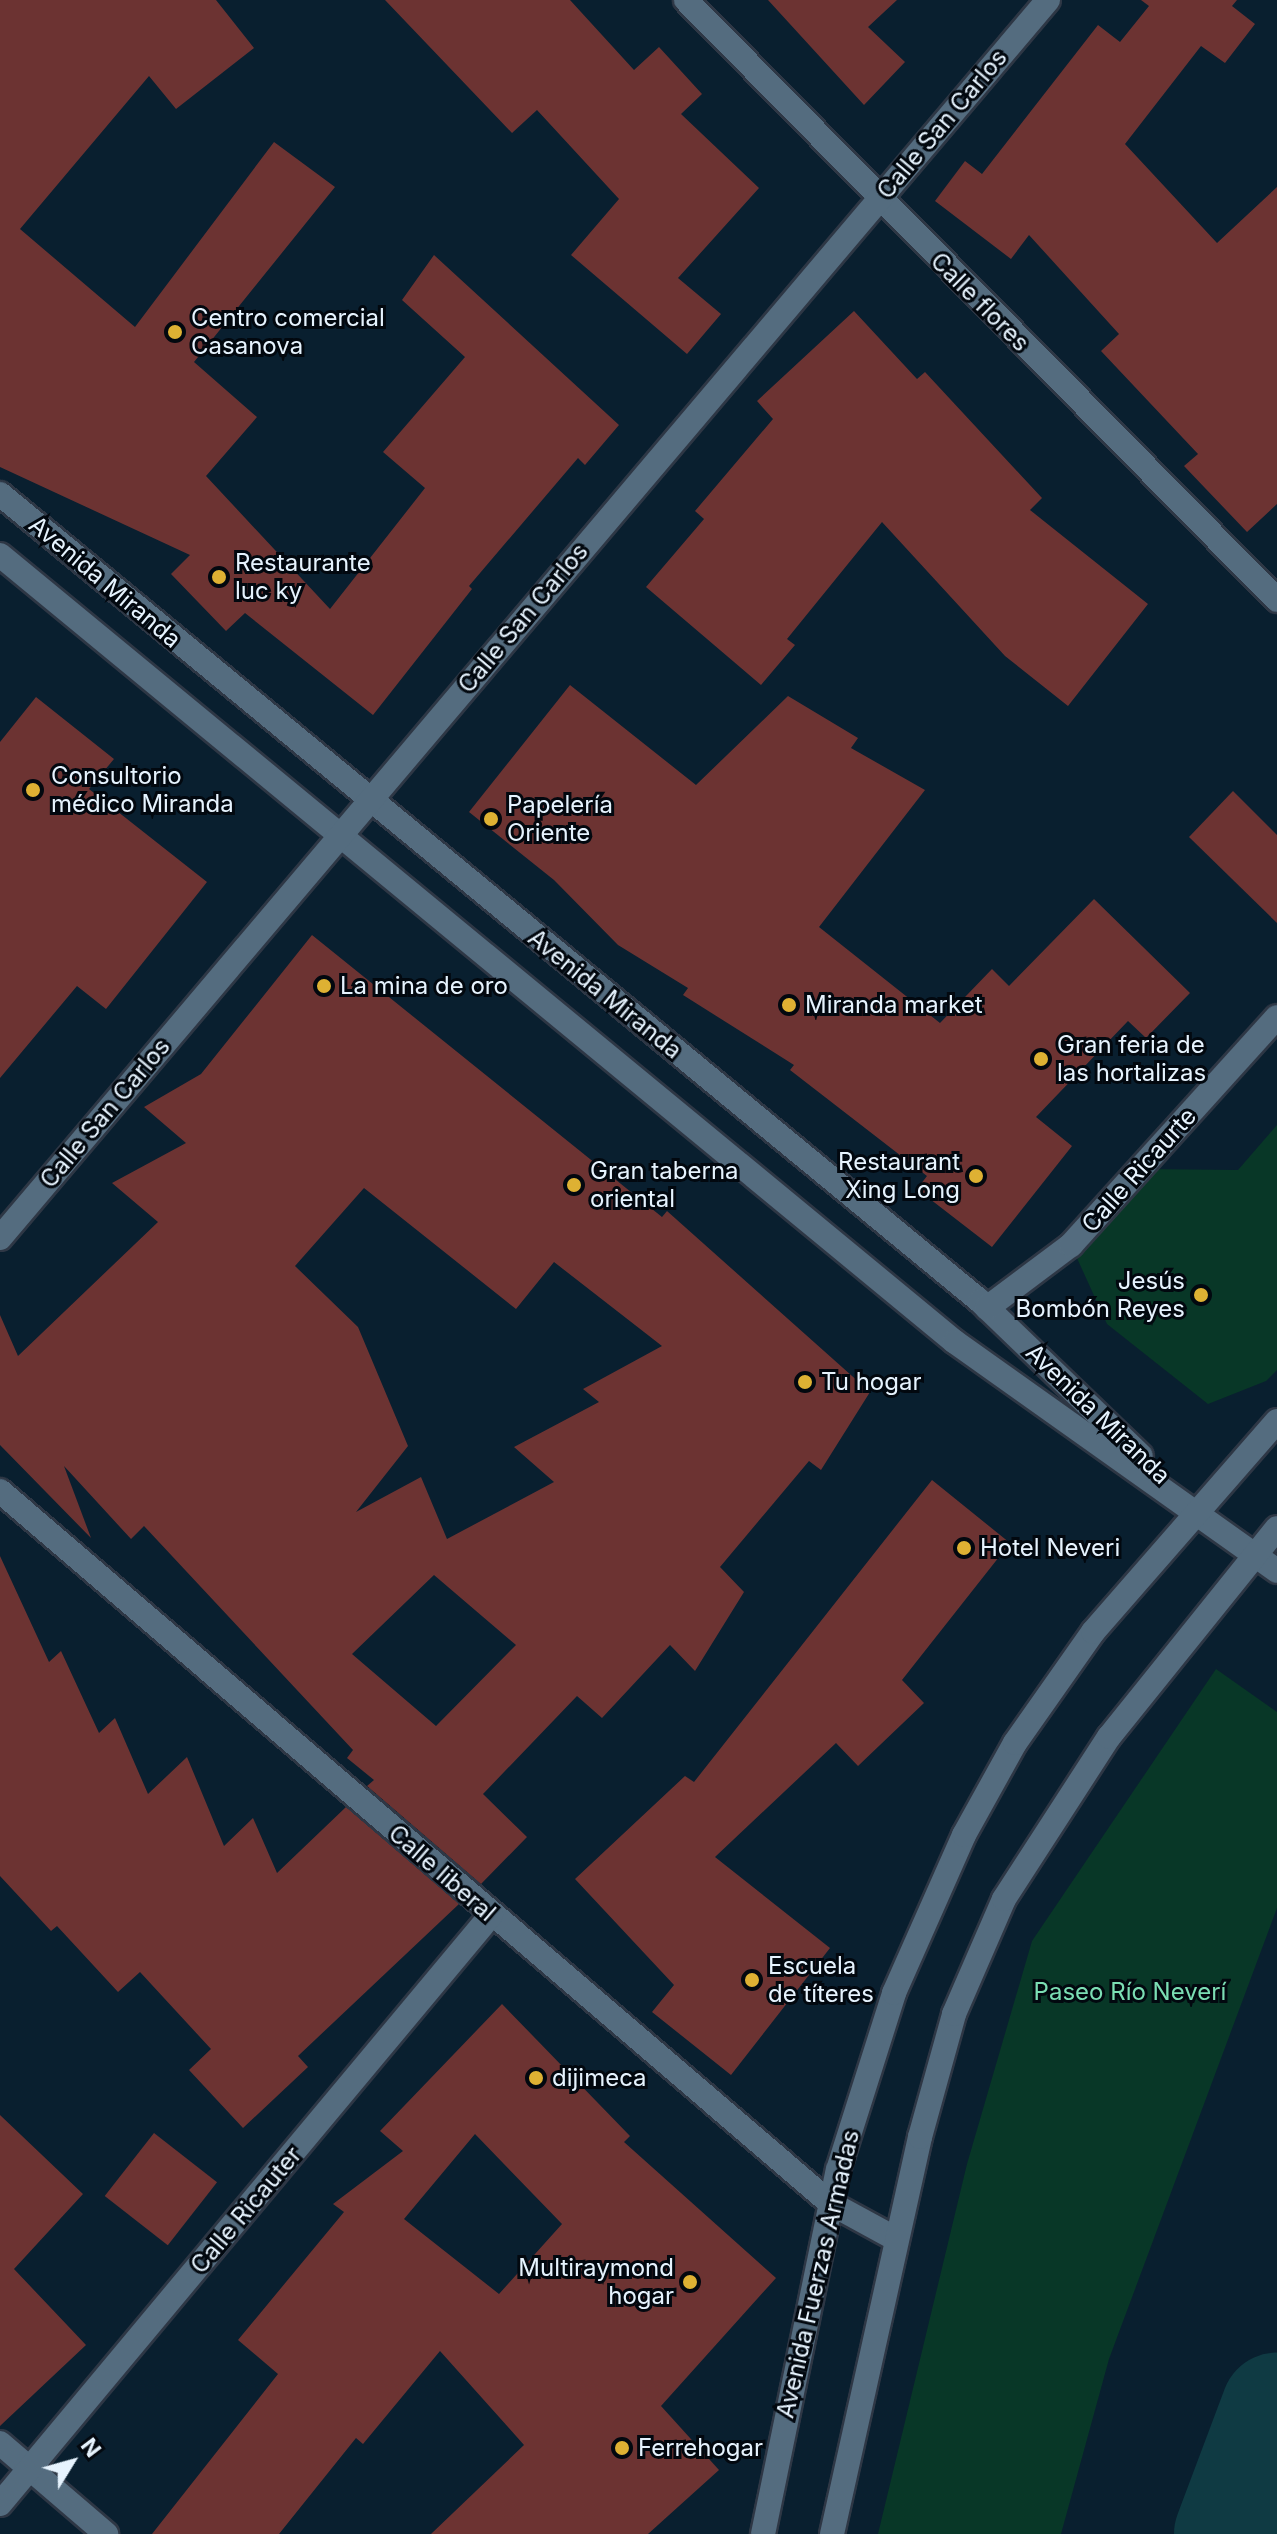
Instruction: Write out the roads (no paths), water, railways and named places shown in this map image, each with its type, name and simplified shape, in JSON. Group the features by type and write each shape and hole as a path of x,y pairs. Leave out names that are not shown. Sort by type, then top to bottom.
{"street":[{"name":"Calle flores","path":"686,0 878,199 1277,600"},
{"name":"Calle San Carlos","path":"0,1238 337,836 1048,0"},
{"name":"Avenida Miranda","path":"0,494 987,1308 1196,1510"},
{"name":"Avenida Miranda","path":"0,555 337,836 955,1342 1196,1510 1277,1571"},
{"name":"Calle Ricaurte","path":"987,1308 1071,1245 1277,1017"},
{"name":"Avenida Fuerzas Armadas","path":"763,2534 830,2203 894,1993 964,1835 1015,1743 1093,1632 1196,1510 1277,1421"},
{"name":"Calle liberal","path":"0,1491 830,2203 896,2239"},
{"path":"832,2534 896,2239 954,2014 1004,1899 1109,1737 1277,1528"},
{"name":"Calle Ricauter","path":"0,2504 491,1915"},
{"path":"0,2443 106,2534"}],"waterway":[{"path":"1230,2534 1277,2409"}],"place":[{"name":"Centro comercial Casanova","path":"175,332"},
{"name":"Restaurante luc ky","path":"219,577"},
{"name":"Consultorio médico Miranda","path":"33,790"},
{"name":"Papelería Oriente","path":"491,819"},
{"name":"La mina de oro","path":"324,986"},
{"name":"Miranda market","path":"789,1005"},
{"name":"Gran feria de las hortalizas","path":"1041,1059"},
{"name":"Restaurant Xing Long","path":"976,1176"},
{"name":"Gran taberna oriental","path":"574,1185"},
{"name":"Jesús Bombón Reyes","path":"1201,1295"},
{"name":"Tu hogar","path":"805,1382"},
{"name":"Hotel Neveri","path":"964,1548"},
{"name":"Escuela de títeres","path":"752,1980"},
{"name":"dijimeca","path":"536,2078"},
{"name":"Multiraymond hogar","path":"690,2282"},
{"name":"Ferrehogar","path":"622,2448"}],"park label":[{"name":"Paseo Río Neverí","path":"1130,1992"}]}
